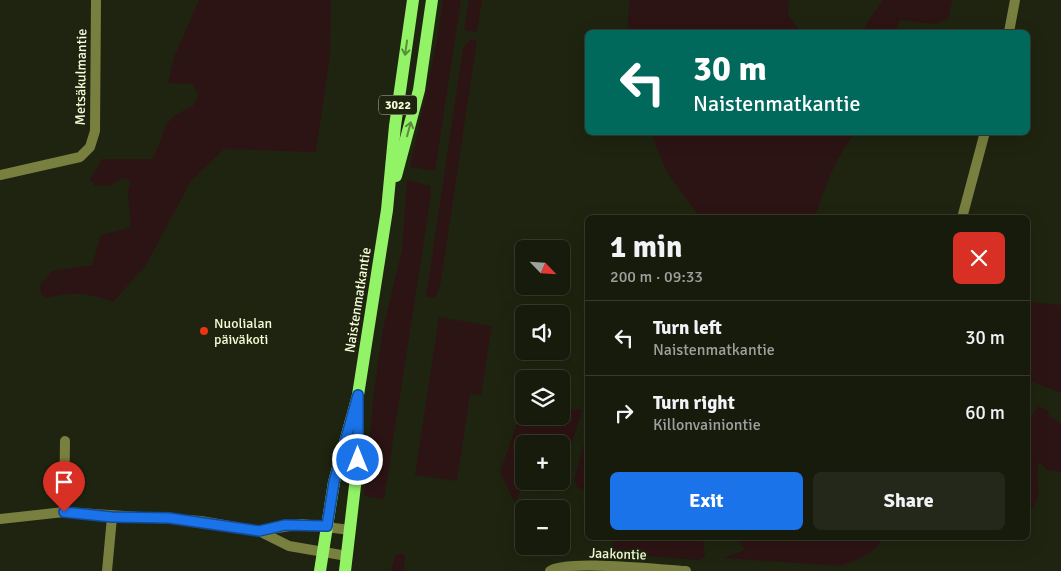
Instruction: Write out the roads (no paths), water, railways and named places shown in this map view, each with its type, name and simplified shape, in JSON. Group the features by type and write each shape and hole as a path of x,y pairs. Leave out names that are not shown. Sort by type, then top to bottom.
{"main road":[{"name":"Naistenmatkantie","path":"320,571 334,482 358,395 387,210 395,126 413,0"},
{"name":"Naistenmatkantie","path":"387,210 419,90 432,0"},
{"name":"Naistenmatkantie","path":"345,571 358,460 358,395"}],"street":[{"name":"Metsäkulmantie","path":"0,174 80,157 90,147 94,131 96,0"},
{"path":"1009,30 1015,0"},
{"path":"963,215 984,135"},
{"path":"64,512 65,441"},
{"path":"0,519 64,512 112,517 169,518 259,531 289,546 347,556"},
{"path":"107,571 112,517"},
{"path":"259,531 285,525 327,526 350,530"},
{"name":"Jaakontie","path":"550,571 558,567 596,565 686,571"}],"place":[{"name":"Nuolialan päiväkoti","path":"204,331"}]}
